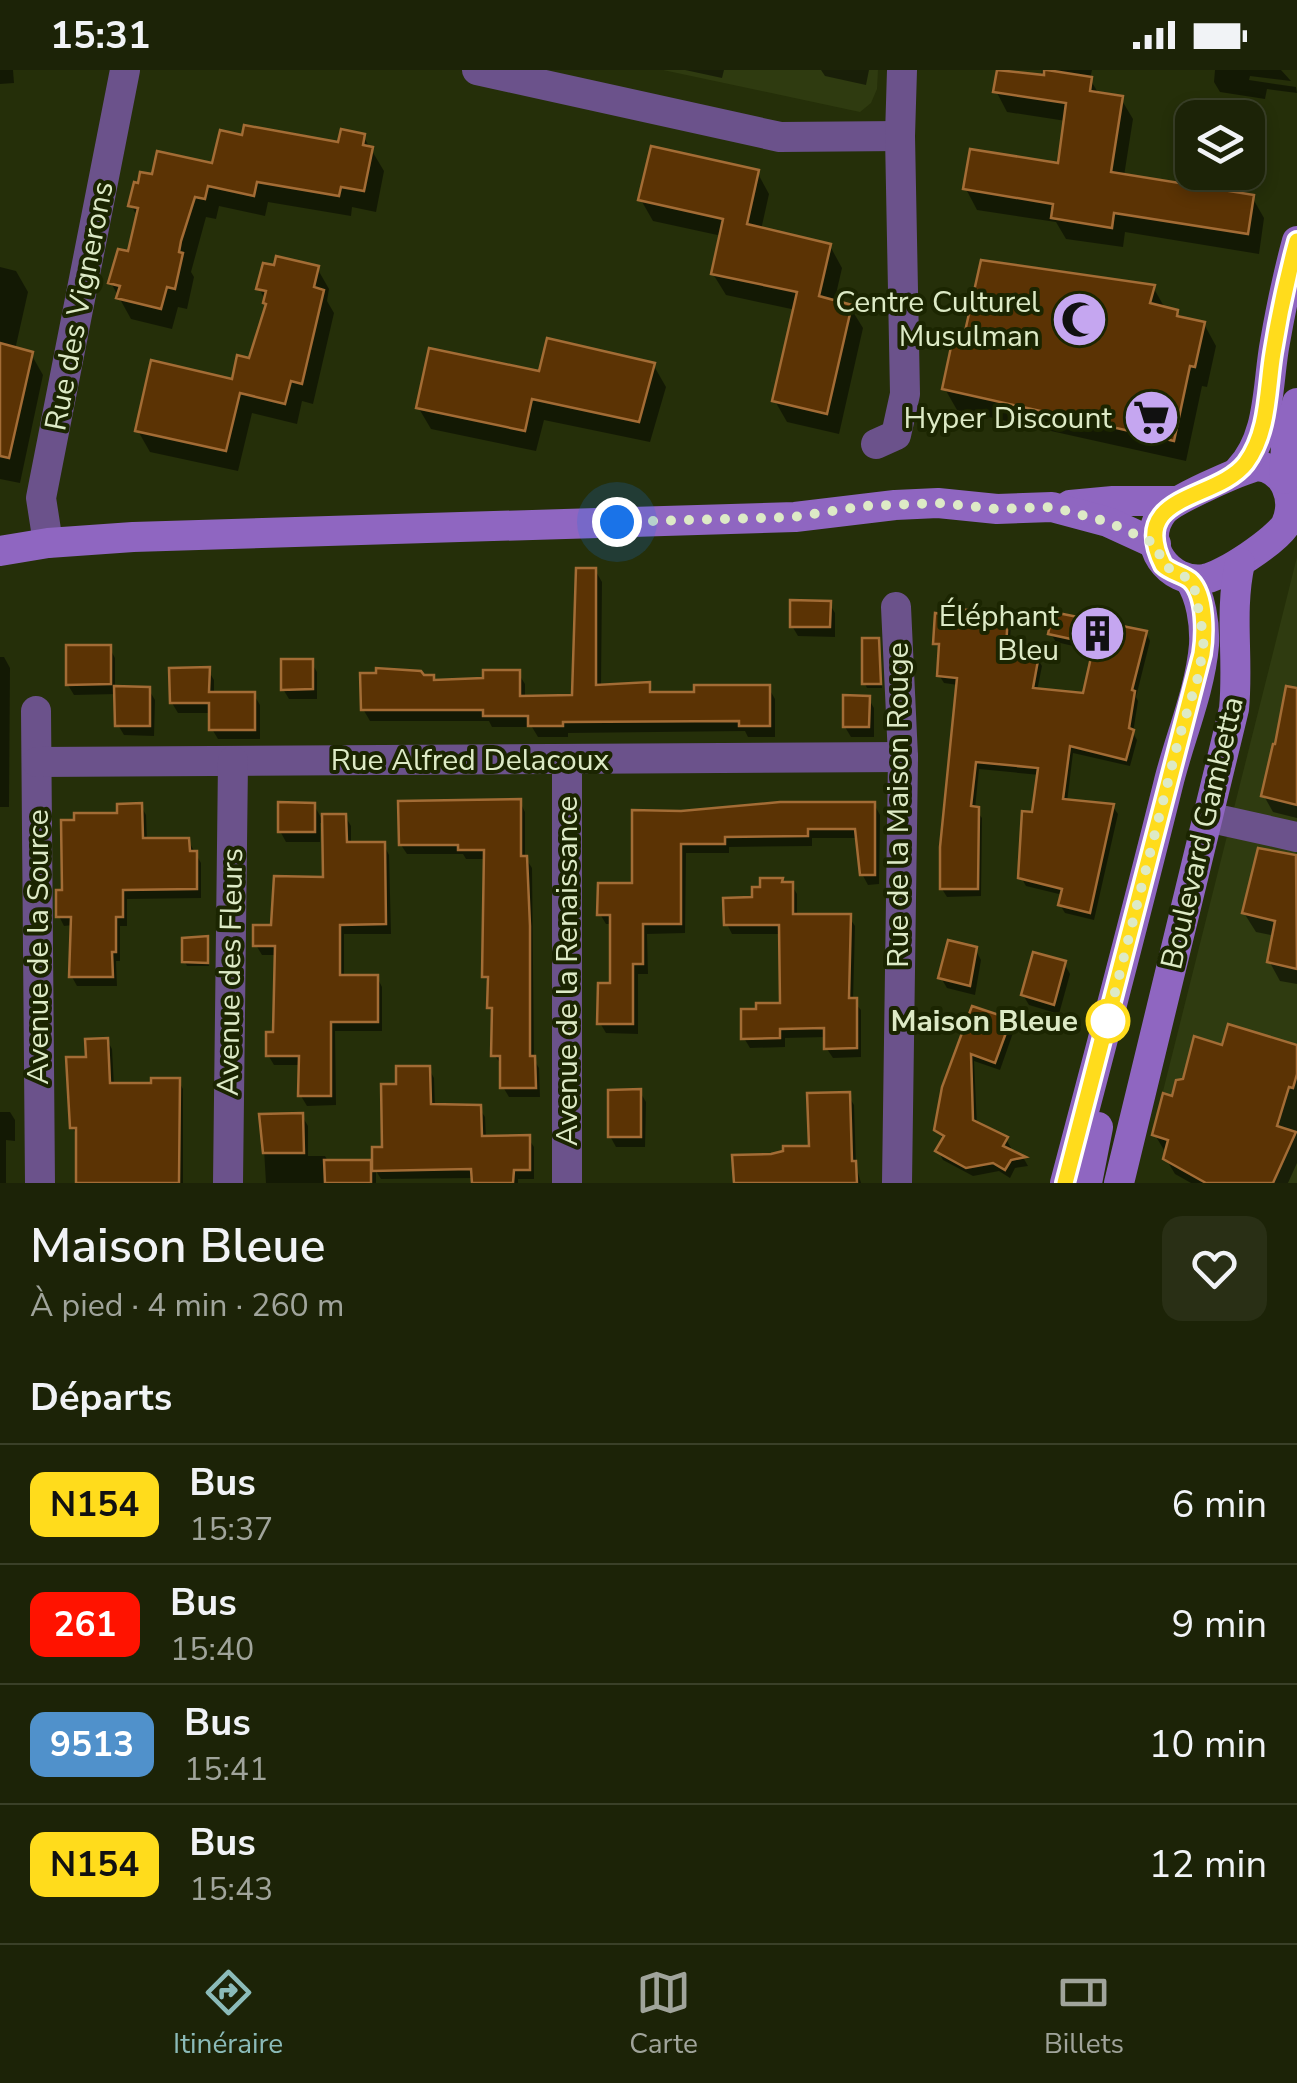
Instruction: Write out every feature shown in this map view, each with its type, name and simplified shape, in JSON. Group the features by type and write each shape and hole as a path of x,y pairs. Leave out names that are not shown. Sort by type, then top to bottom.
{"main road":[{"path":"1297,241 1261,432 1239,470 1177,501 1162,514 1157,523 1156,544 1163,565 1189,579 1217,576 1290,526 1286,446 1297,403"},
{"path":"1239,470 1276,470 1289,486"},
{"path":"0,551 48,543 179,535 794,517 896,526 940,522 997,509 1177,501"},
{"path":"1052,507 1108,522 1156,544"},
{"name":"Boulevard Gambetta","path":"1118,1183 1234,709 1232,606 1240,563"},
{"name":"Boulevard Gambetta","path":"1064,1183 1199,674 1204,639 1198,598 1189,579"},
{"path":"1088,1183 1098,1133 1097,1064"}],"street":[{"name":"Rue des Vignerons","path":"48,543 41,498 125,70"},
{"path":"477,70 780,136 900,136"},
{"path":"876,444 896,435 904,394 902,70"},
{"name":"Rue de la Maison Rouge","path":"896,606 903,757 897,1183"},
{"name":"Avenue de la Source","path":"36,710 40,1183"},
{"name":"Rue Alfred Delacoux","path":"37,762 903,757"},
{"name":"Avenue de la Renaissance","path":"567,759 567,1183"},
{"name":"Avenue des Fleurs","path":"228,1183 232,761"},
{"path":"1206,817 1297,837"}],"shaded area":[{"path":"663,70 878,70 871,103 860,112"},
{"path":"1297,557 1297,1183 1206,1183 1163,1159 1168,1140 1152,1135"}],"building":[{"path":"997,70 1044,75 1047,70 1092,77 1090,91 1123,96 1111,172 1175,182 1175,190 1223,190 1254,195 1248,234 1114,213 1112,228 1051,218 1053,204 963,189 970,149 1058,163 1066,103 993,92"},
{"path":"244,125 338,142 341,129 365,134 363,145 373,147 364,191 341,187 339,196 257,182 254,196 208,186 205,199 195,197 181,241 179,252 183,253 175,289 167,287 161,309 116,298 120,286 108,283 118,249 128,251 138,208 128,206 140,172 152,174 157,151 212,163 220,130 242,135"},
{"path":"651,146 759,170 747,224 831,244 819,296 852,305 827,414 772,401 797,292 711,274 723,219 638,200"},
{"path":"276,256 319,266 314,287 324,290 302,384 291,381 285,404 240,393 226,451 135,431 151,360 232,379 237,355 249,358 266,304 266,291 256,289 263,263 274,265"},
{"path":"981,260 1155,285 1150,303 1178,310 1177,316 1205,322 1195,367 1190,366 1174,441 942,389 954,333 964,336"},
{"path":"547,338 655,363 639,422 532,399 525,431 416,408 429,348 539,371"},
{"path":"0,343 33,352 9,458 0,456"},
{"path":"576,568 596,568 596,685 650,682 650,692 694,692 694,685 770,685 770,726 739,726 739,721 563,722 563,726 528,726 528,716 483,716 483,710 361,710 360,673 376,673 376,668 421,671 434,675 434,680 483,678 483,670 520,670 520,696 572,695"},
{"path":"790,600 831,601 830,627 790,627"},
{"path":"949,608 1008,614 1006,648 1039,655 1033,688 1083,693 1094,644 1048,634 1053,612 1147,631 1132,690 1135,691 1129,728 1134,730 1126,760 1070,746 1063,799 1114,804 1090,913 1058,905 1062,889 1018,878 1022,811 1032,812 1038,768 976,762 971,806 979,807 978,889 940,889 940,847 957,678 937,676 939,644 933,644 935,613 949,615"},
{"path":"862,638 879,638 881,684 862,684"},
{"path":"66,645 111,645 111,684 66,685"},
{"path":"281,659 313,659 313,689 281,690"},
{"path":"210,667 209,692 255,692 255,730 209,730 209,703 170,703 169,668"},
{"path":"114,686 150,687 150,726 115,726"},
{"path":"1286,686 1297,688 1297,805 1261,796"},
{"path":"843,695 870,696 869,727 843,727"},
{"path":"521,799 521,856 527,856 530,926 530,1056 535,1056 536,1088 500,1088 500,1056 491,1056 488,977 482,977 484,850 458,850 458,845 399,845 398,801"},
{"path":"278,802 315,803 315,832 278,832"},
{"path":"780,802 875,802 875,875 860,875 855,829 808,829 808,836 725,837 725,844 681,844 681,924 643,924 643,964 633,964 633,1024 597,1024 598,983 610,983 610,915 597,915 598,883 632,883 632,810 681,811"},
{"path":"142,803 143,838 189,838 190,851 197,851 197,889 123,890 123,917 116,917 113,977 69,977 71,917 56,917 56,890 62,890 61,820 74,820 74,813 117,813 117,804"},
{"path":"322,814 346,814 347,842 385,842 386,924 340,925 340,975 378,975 378,1022 331,1022 331,1096 298,1096 299,1056 266,1056 266,1032 273,1032 275,946 253,946 253,925 271,925 274,876 323,877"},
{"path":"1258,848 1296,855 1297,969 1267,962 1275,921 1242,913"},
{"path":"760,878 793,882 793,914 851,914 849,998 857,998 857,1048 824,1049 824,1028 780,1029 780,1038 741,1039 741,1009 756,1009 756,1003 780,1003 779,925 724,925 723,898 752,897 752,887 760,887"},
{"path":"208,936 208,963 182,962 182,938"},
{"path":"948,940 977,947 970,986 938,978"},
{"path":"1033,952 1066,961 1054,1005 1021,995"},
{"path":"972,1006 1011,1019 995,1063 971,1054 973,1120 1008,1137 1003,1146 1026,1157 1011,1160 1005,1170 993,1163 966,1168 935,1151 944,1136 934,1130 942,1087"},
{"path":"1228,1024 1297,1045 1297,1074 1277,1126 1296,1132 1273,1183 1206,1183 1163,1159 1168,1140 1152,1135 1163,1093 1172,1096 1176,1080 1183,1079 1194,1036 1222,1045"},
{"path":"108,1038 110,1083 180,1078 179,1183 76,1183 76,1128 70,1128 66,1057 86,1057 85,1039"},
{"path":"396,1066 430,1066 431,1104 481,1105 482,1136 530,1135 530,1170 514,1170 513,1183 472,1183 471,1169 372,1171 372,1147 382,1147 381,1084 396,1084"},
{"path":"641,1089 641,1137 608,1137 608,1090"},
{"path":"850,1092 852,1161 856,1161 857,1183 734,1183 732,1155 771,1154 783,1151 783,1146 809,1146 807,1093"},
{"path":"303,1113 304,1153 263,1153 259,1114"},
{"path":"324,1160 371,1160 371,1183 325,1183"}],"bus line":[{"name":"N154","path":"1065,1183 1202,654 1201,613 1194,586 1163,565 1156,544 1157,523 1177,501 1239,470 1254,449 1268,403 1278,326 1297,241"}],"place":[{"name":"Centre Culturel Musulman","path":"1079,319"},
{"name":"Hyper Discount","path":"1151,418"},
{"name":"Éléphant Bleu","path":"1098,633"},
{"name":"Maison Bleue","path":"1108,1021"}],"route":[{"path":"617,522 794,517 865,506 938,503 997,509 1052,507 1108,522 1156,544 1163,565 1194,586 1204,639 1199,674 1179,738 1105,1032 1108,1021"}]}
